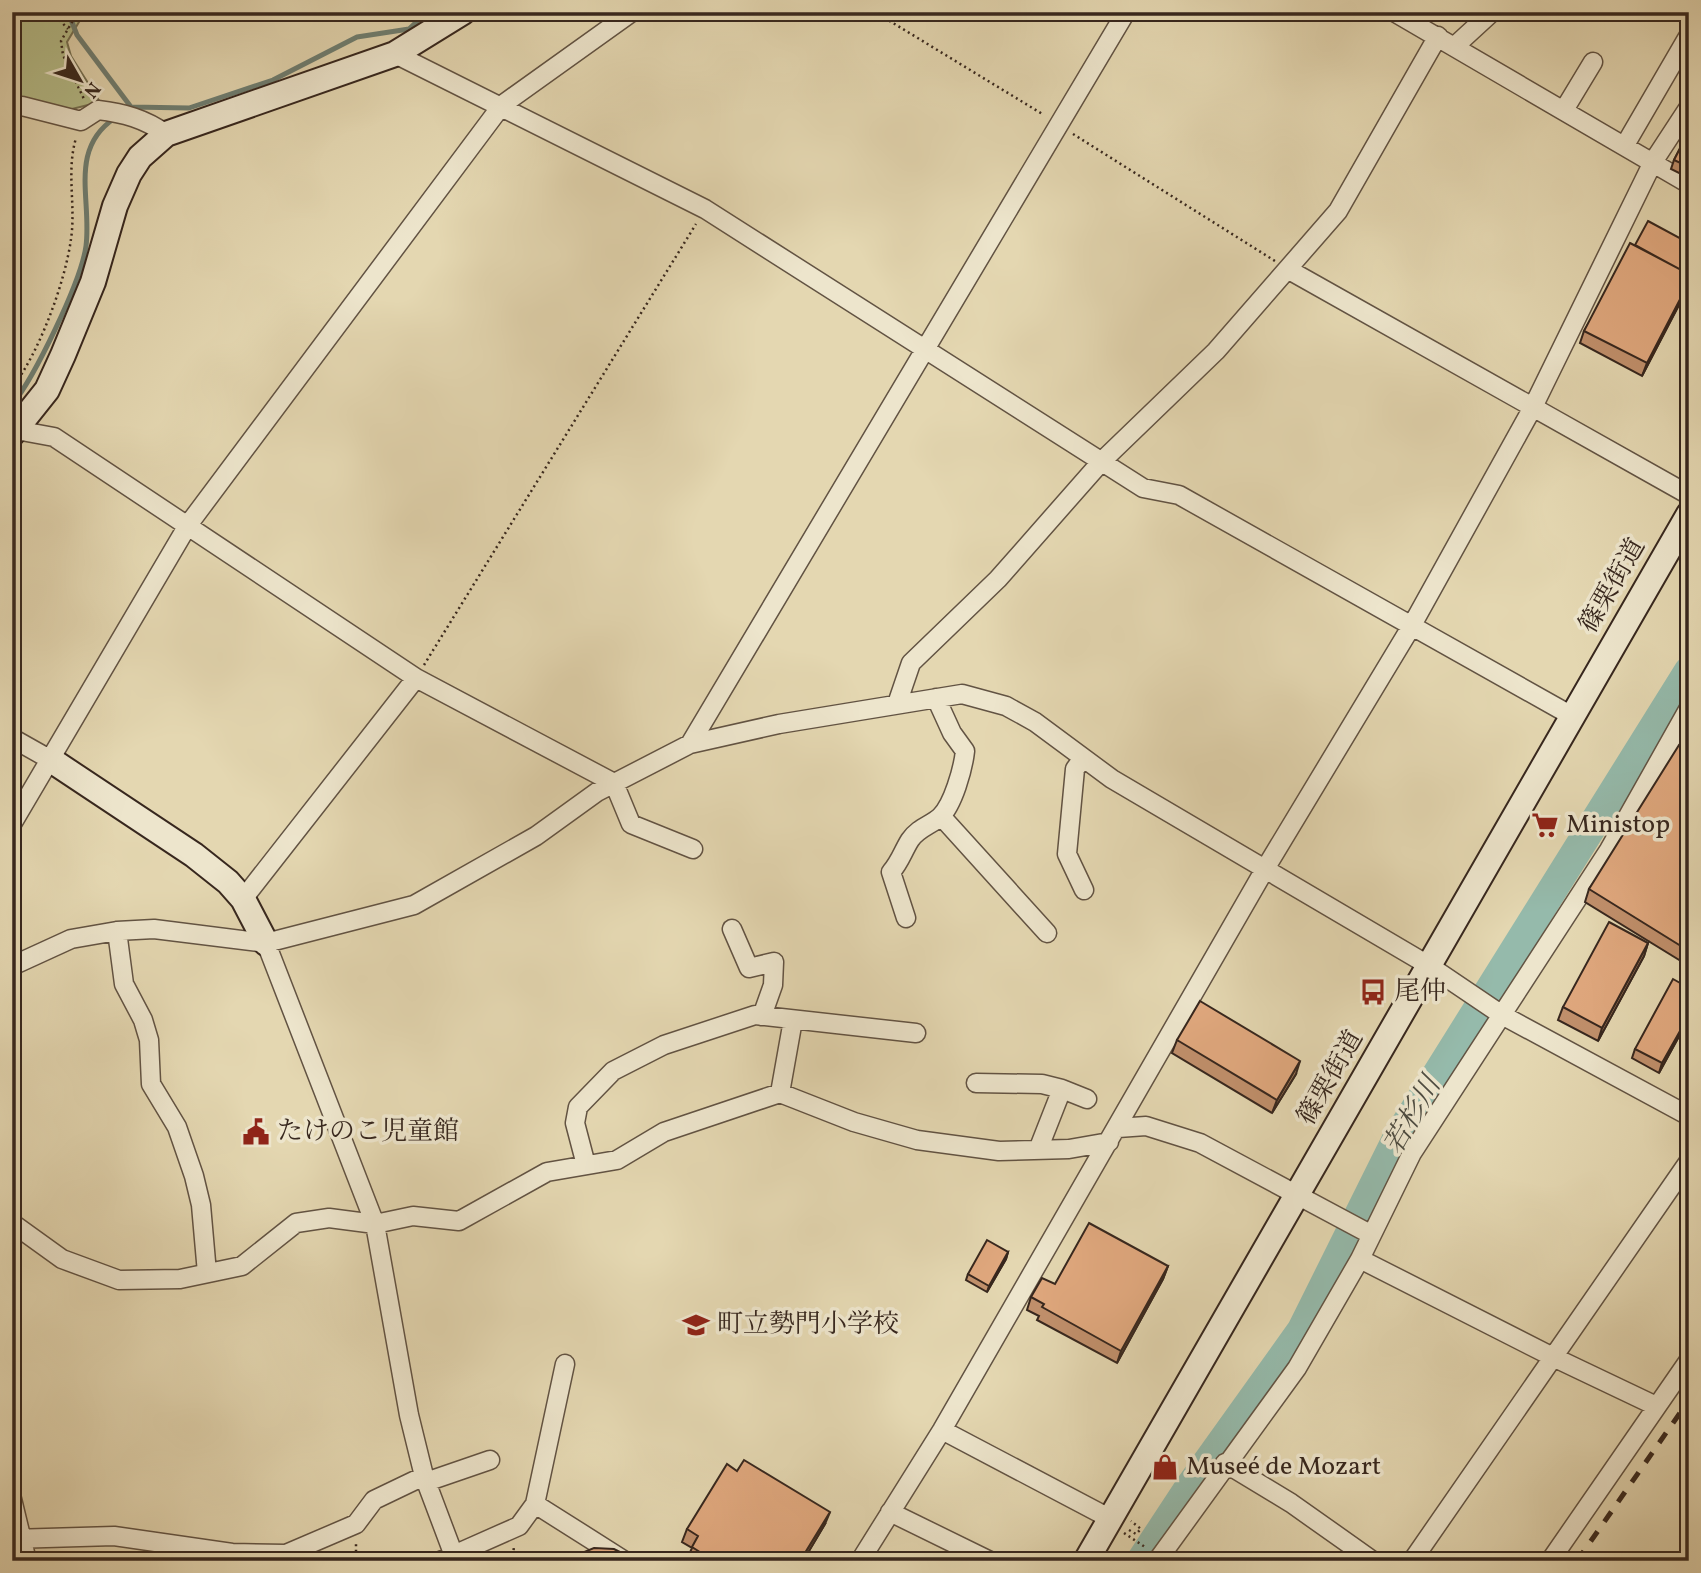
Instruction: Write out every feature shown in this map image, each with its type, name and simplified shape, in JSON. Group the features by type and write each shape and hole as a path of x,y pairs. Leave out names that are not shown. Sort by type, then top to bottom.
{"main road":[{"path":"14,432 47,390 93,282 115,206 140,157 166,134 395,54 463,12"},
{"name":"篠栗街道","path":"1086,1561 1117,1522 1296,1195 1343,1118 1428,965 1689,514"},
{"path":"51,760 194,855 228,883 243,900 266,943"}],"street":[{"path":"12,824 188,525 502,105 632,12"},
{"path":"690,744 928,350 1126,12"},
{"path":"1394,12 1689,184"},
{"path":"1455,46 1492,12"},
{"path":"1625,145 1689,35"},
{"path":"897,704 911,663 998,579 1101,462 1216,351 1338,211 1438,36"},
{"path":"395,54 502,105 705,209 1143,488 1179,495 1572,716"},
{"path":"1564,110 1593,62"},
{"path":"12,108 22,106 86,118 98,110 124,113 152,124 166,134"},
{"path":"860,1561 942,1430 1265,869 1411,627 1533,407 1653,162 1689,107"},
{"path":"1289,270 1689,495"},
{"path":"14,432 54,437 416,678 614,783 631,824 693,849"},
{"path":"243,900 416,678"},
{"path":"12,966 71,939 117,931 154,929 266,943 414,905 536,836 614,783 690,744 962,694 1006,706 1035,722 1112,779 1428,965 1502,1015 1689,1116"},
{"path":"906,918 891,872 904,856 911,839 923,826 942,816 962,774 965,751 952,733 936,698"},
{"path":"1158,1559 1297,1368 1360,1259 1412,1153 1609,850 1689,708"},
{"path":"12,738 51,760"},
{"path":"1083,758 1075,769 1067,854 1084,890"},
{"path":"942,816 1047,933"},
{"path":"732,929 749,968 774,962 773,985 762,1016"},
{"path":"117,931 124,984 143,1020 149,1040 151,1084 177,1127 194,1176 201,1205 207,1273"},
{"path":"266,943 374,1224 409,1415 425,1479 450,1558 519,1527 535,1504 565,1364"},
{"path":"586,1165 575,1123 578,1107 613,1071 664,1045 732,1022 762,1016 916,1033"},
{"path":"780,1093 793,1020"},
{"path":"976,1083 1042,1084 1087,1099"},
{"path":"1038,1150 1062,1089"},
{"path":"12,1223 62,1259 119,1280 180,1279 242,1266 296,1223 329,1217 374,1224 413,1216 459,1220 547,1172 617,1160 664,1132 780,1093 855,1122 918,1140 999,1152 1038,1150 1146,1126 1200,1143 1370,1234"},
{"path":"1412,1561 1550,1356 1689,1161"},
{"path":"1360,1259 1550,1356 1656,1406"},
{"path":"1550,1561 1689,1360"},
{"path":"942,1430 1117,1522"},
{"path":"17,1538 114,1536 232,1553 286,1554 356,1524 374,1500 425,1479 490,1460"},
{"path":"1226,1464 1291,1503 1373,1561"},
{"path":"12,1499 17,1538 27,1561"},
{"path":"535,1504 625,1561"},
{"path":"890,1511 990,1561"}],"path":[{"path":"38,20 52,12 68,29"},
{"path":"12,388 24,372 46,322 71,238 70,171 86,118 61,41 78,12"},
{"path":"875,12 1289,270"},
{"path":"416,678 705,209"},
{"path":"1117,1522 1158,1559"}],"green space":[{"path":"12,12 85,12 67,42 71,56 100,102 68,110 12,100"}],"building":[{"path":"1689,131 1689,167 1674,160"},
{"path":"1648,221 1689,243 1689,255 1681,270 1635,245"},
{"path":"1630,243 1689,274 1689,282 1647,363 1584,331"},
{"path":"1679,745 1689,750 1689,951 1589,889"},
{"path":"1609,922 1648,943 1602,1028 1563,1007"},
{"path":"1673,979 1689,988 1689,1015 1662,1063 1635,1049"},
{"path":"1200,1001 1300,1061 1277,1100 1177,1040"},
{"path":"1089,1223 1168,1266 1121,1351 1042,1307 1044,1304 1031,1297 1042,1278 1055,1284"},
{"path":"987,1240 1008,1252 989,1286 968,1274"},
{"path":"744,1460 830,1512 800,1561 714,1561 692,1547 698,1536 687,1529 727,1464 737,1471"},
{"path":"594,1548 614,1549 622,1553 618,1561 574,1561"}],"waterway":[{"path":"68,12 77,35 131,107"},
{"path":"126,110 131,107 189,108 273,80 357,37 409,29 427,12"},
{"path":"12,405 44,351 76,282 86,246 87,160 91,145 115,118"},
{"name":"若杉川","path":"1141,1561 1189,1488 1302,1330 1398,1137 1689,671"}],"railway":[{"path":"1577,1561 1689,1400"}],"place":[{"name":"Ministop","path":"1545,825"},
{"name":"尾仲","path":"1373,992"},
{"name":"たけのこ児童館","path":"256,1132"},
{"name":"町立勢門小学校","path":"696,1325"},
{"name":"Museé de Mozart","path":"1165,1467"}]}
